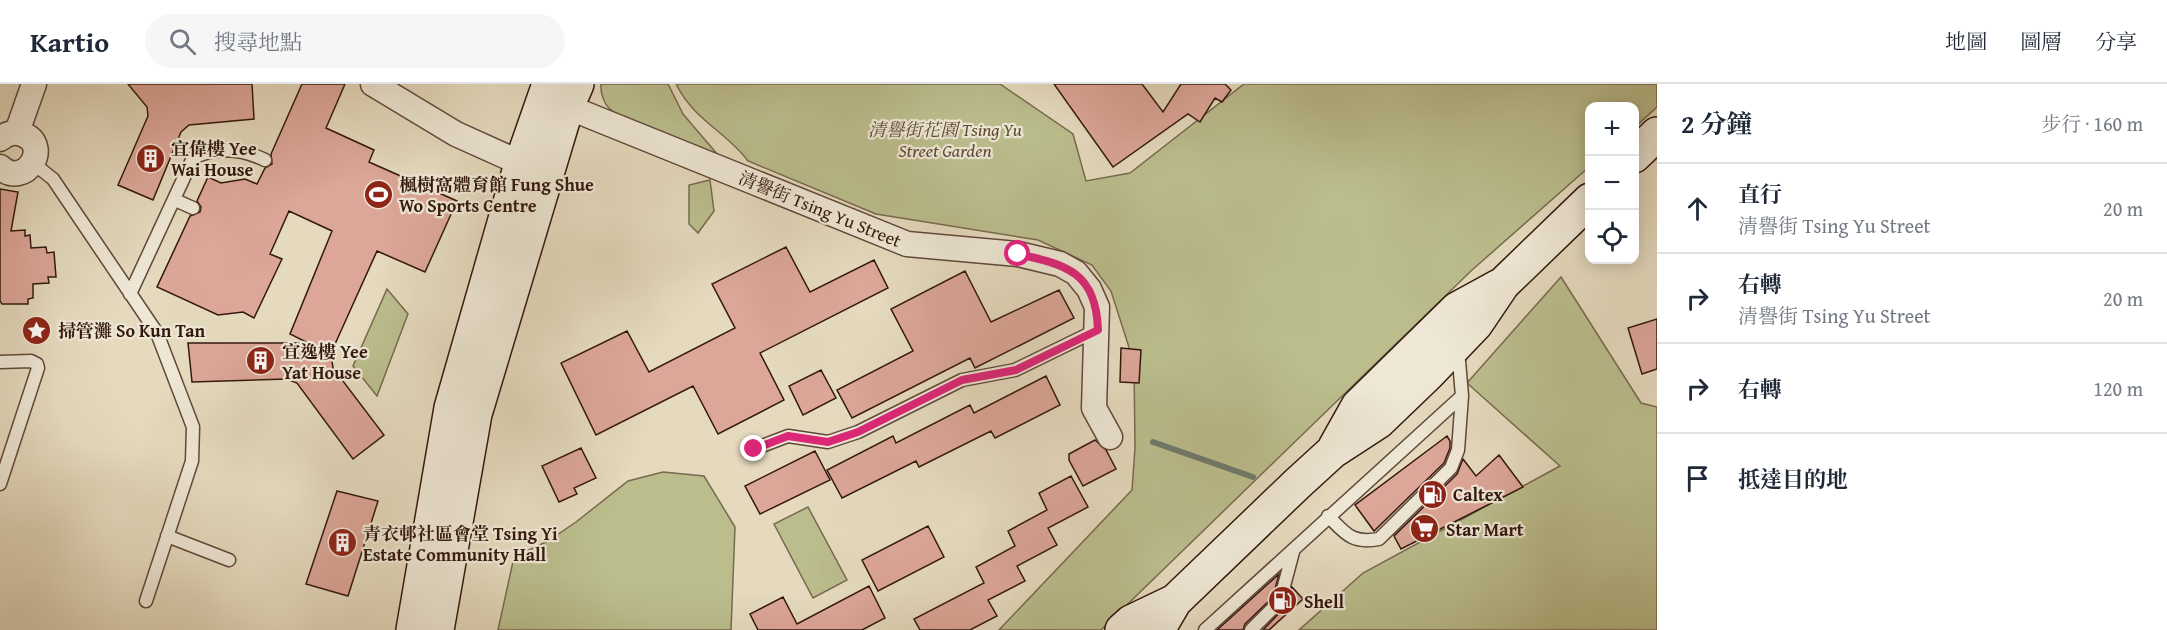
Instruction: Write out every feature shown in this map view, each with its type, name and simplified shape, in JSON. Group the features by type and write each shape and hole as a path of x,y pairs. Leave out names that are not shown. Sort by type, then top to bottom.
{"main road":[{"path":"413,630 451,408 559,93"},
{"path":"1639,152 1657,134"},
{"path":"437,630 475,414 534,170"},
{"path":"1158,630 1175,601 1332,452 1378,422 1476,324 1503,284 1585,205"},
{"path":"1332,452 1358,406 1366,398 1457,309 1503,284"},
{"path":"1122,630 1131,622 1175,601"}],"street":[{"path":"0,167 9,173 16,174 23,172 33,164 36,157 34,144 30,138 9,136 34,84"},
{"path":"373,84 456,134 534,170"},
{"name":"清譽街 Tsing Yu Street","path":"559,93 907,244 1018,254 1060,264 1077,273 1089,289 1097,307 1094,408 1110,437"}],"lane":[{"path":"130,294 193,158 206,152 244,150 265,160"},
{"path":"33,164 53,179 158,333 193,427 192,461 146,601"},
{"path":"175,200 193,208"},
{"path":"754,449 788,436 828,442 849,435 962,380 1016,370 1098,330"},
{"path":"1328,516 1349,537 1364,542 1379,540 1451,468 1458,450 1462,396 1457,344"},
{"path":"0,362 31,361 37,364 38,368 0,484"},
{"path":"1205,630 1462,396"},
{"path":"167,537 229,560"},
{"path":"1251,630 1280,601 1293,551"}],"green space":[{"path":"601,84 668,84 683,114 724,162 647,131 619,116 606,104"},
{"name":"清譽街花園 Tsing Yu Street Garden","path":"676,84 1000,84 1073,134 1086,181 1130,173 1244,84 1657,84 1657,107 1639,123 1639,102 1585,102 1585,171 1472,270 1101,630 999,630 1132,490 1135,448 1134,363 1111,291 1092,265 1038,240 876,214 748,161 730,141 692,108"},
{"path":"710,180 714,211 698,233 689,224 689,185"},
{"path":"1561,277 1641,403 1657,407 1657,630 1299,630 1363,573 1560,466 1467,383"},
{"path":"387,289 408,314 377,396 353,366"},
{"path":"663,472 704,476 735,527 731,630 498,630 514,557 548,541 628,481"},
{"path":"808,507 847,580 813,598 774,524"}],"building":[{"name":"宜偉樓 Yee Wai House","path":"128,84 252,84 254,119 189,125 181,132 153,200 118,185 148,116 147,107"},
{"path":"302,84 345,84 326,128 374,150 369,162 457,201 425,272 377,251 331,353 333,368 384,435 353,459 297,383 287,379 192,382 188,343 308,343 290,334 332,231 289,211 270,254 282,259 254,318 243,312 218,315 157,287 190,216 200,212 201,207 197,201 208,177 221,183 245,179 257,184 265,168 272,164 271,154"},
{"path":"1054,84 1142,84 1163,112 1181,84 1225,84 1231,90 1222,102 1215,98 1200,122 1188,114 1113,167"},
{"path":"0,189 18,192 11,231 25,230 25,236 30,235 31,248 46,247 47,253 54,252 56,277 48,277 49,283 33,284 33,298 28,299 28,304 2,304 0,301"},
{"path":"786,247 810,292 874,260 888,288 760,353 784,400 718,434 693,386 596,435 561,363 627,331 649,372 735,328 712,284"},
{"path":"965,271 991,322 1059,290 1074,318 975,368 970,358 852,418 837,390 913,351 891,309"},
{"path":"1657,319 1657,369 1642,374 1628,328"},
{"path":"1121,348 1141,350 1139,383 1120,382"},
{"path":"821,370 836,398 803,415 789,386"},
{"path":"1046,376 1060,405 995,438 991,431 919,467 916,461 842,498 827,470 893,436 896,443 970,405 974,413"},
{"path":"1447,436 1450,448 1444,463 1374,531 1355,505"},
{"path":"1095,440 1106,450 1116,469 1083,486 1069,460 1069,454"},
{"path":"581,448 596,478 574,488 577,494 559,502 542,466"},
{"path":"815,451 830,480 760,514 745,486"},
{"path":"1499,455 1523,487 1401,549 1394,536 1457,474 1463,459 1476,476"},
{"path":"1071,476 1088,507 1048,528 1057,545 1017,566 1025,581 988,600 997,616 970,630 920,630 914,619 984,583 976,567 1015,546 1008,531 1047,510 1039,493"},
{"name":"青衣邨社區會堂 Tsing Yi Estate Community Hall","path":"337,491 378,501 348,596 306,584"},
{"path":"928,526 944,557 878,591 862,560"},
{"path":"1279,574 1273,597 1245,624 1243,630 1217,630"},
{"path":"869,586 885,618 862,630 758,630 750,614 783,597 797,624"},
{"path":"1292,587 1303,599 1269,630 1263,630 1286,606"}],"waterway":[{"path":"1153,442 1253,477"}],"place":[{"name":"宜偉樓 Yee Wai House","path":"150,158"},
{"name":"楓樹窩體育館 Fung Shue Wo Sports Centre","path":"378,194"},
{"name":"掃管灘 So Kun Tan","path":"37,330"},
{"name":"宜逸樓 Yee Yat House","path":"261,361"},
{"name":"Caltex","path":"1432,494"},
{"name":"Star Mart","path":"1425,529"},
{"name":"青衣邨社區會堂 Tsing Yi Estate Community Hall","path":"342,543"},
{"name":"Shell","path":"1283,601"}],"route":[{"path":"754,449 788,436 828,442 858,432 962,380 1016,370 1098,330 1097,307 1089,289 1077,273 1060,264 1018,254"}]}
